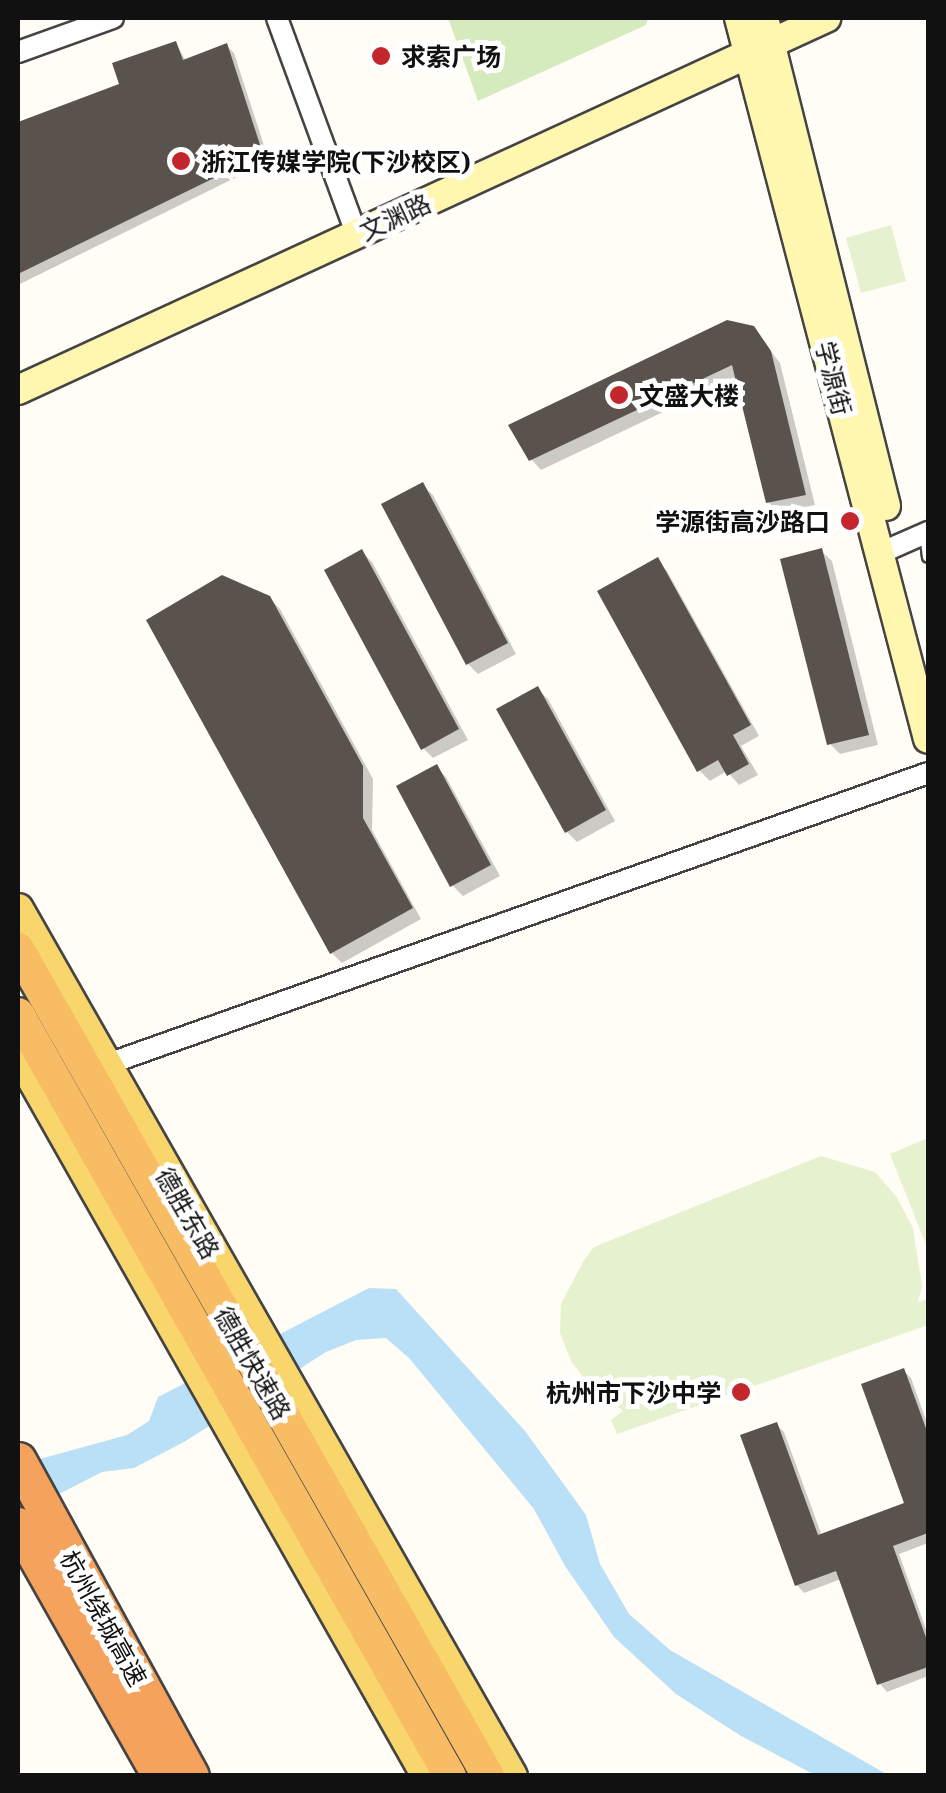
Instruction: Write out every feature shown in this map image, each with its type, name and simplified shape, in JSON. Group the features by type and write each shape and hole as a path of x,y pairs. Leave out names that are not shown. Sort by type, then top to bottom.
{"highway":[{"name":"德胜快速路","path":"18,949 488,1776"},
{"name":"德胜快速路","path":"18,1014 450,1776"},
{"name":"杭州绕城高速","path":"18,1460 192,1776"},
{"name":"杭州绕城高速","path":"18,1525 160,1776"}],"main road":[{"name":"学源街","path":"739,18 763,38 887,551 928,739"},
{"name":"文渊路","path":"18,390 357,235 763,38 826,18"},
{"name":"学源街","path":"887,551 928,678"},
{"name":"德胜东路","path":"18,909 512,1776"},
{"path":"18,1052 427,1776"}],"street":[{"path":"18,52 113,18"},
{"path":"277,18 357,235"},
{"path":"887,551 927,532"},
{"path":"105,1066 928,773"}],"lane":[{"path":"927,532 928,557"}],"green space":[{"path":"448,18 648,18 646,25 478,101"},
{"path":"891,225 906,281 861,293 846,238"},
{"path":"928,1138 928,1250 890,1154"},
{"path":"821,1156 875,1172 896,1196 913,1228 922,1286 918,1302 928,1299 928,1325 617,1434 611,1420 623,1411 586,1381 571,1361 560,1333 561,1304 584,1260 594,1247"}],"water":[{"path":"369,1288 396,1289 525,1431 586,1515 600,1564 629,1614 670,1650 888,1775 815,1775 741,1736 676,1694 614,1637 565,1566 534,1509 409,1358 386,1338 356,1340 326,1352 184,1442 134,1468 102,1472 18,1515 18,1465 127,1435 149,1421 158,1397"}],"building":[{"path":"176,41 183,60 227,43 263,154 18,274 18,122 119,84 112,63"},
{"name":"文盛大楼","path":"727,320 754,326 771,351 806,495 766,503 732,365 529,461 508,425"},
{"path":"423,482 508,643 466,665 381,504"},
{"path":"822,548 869,735 827,745 780,559"},
{"path":"362,549 459,729 421,750 324,570"},
{"path":"658,557 751,725 733,735 749,764 727,776 718,760 697,772 597,591"},
{"path":"222,575 270,596 363,766 363,818 413,908 330,954 146,620"},
{"path":"538,686 606,810 565,833 496,709"},
{"path":"437,764 491,865 450,887 396,786"},
{"path":"904,1368 928,1434 928,1533 893,1546 928,1643 928,1667 877,1685 836,1571 795,1586 740,1435 777,1422 818,1535 904,1503 861,1384"}],"place":[{"name":"求索广场","path":"381,56"},
{"name":"浙江传媒学院(下沙校区)","path":"181,161"},
{"name":"文盛大楼","path":"619,395"},
{"name":"学源街高沙路口","path":"850,521"},
{"name":"杭州市下沙中学","path":"741,1392"}]}
